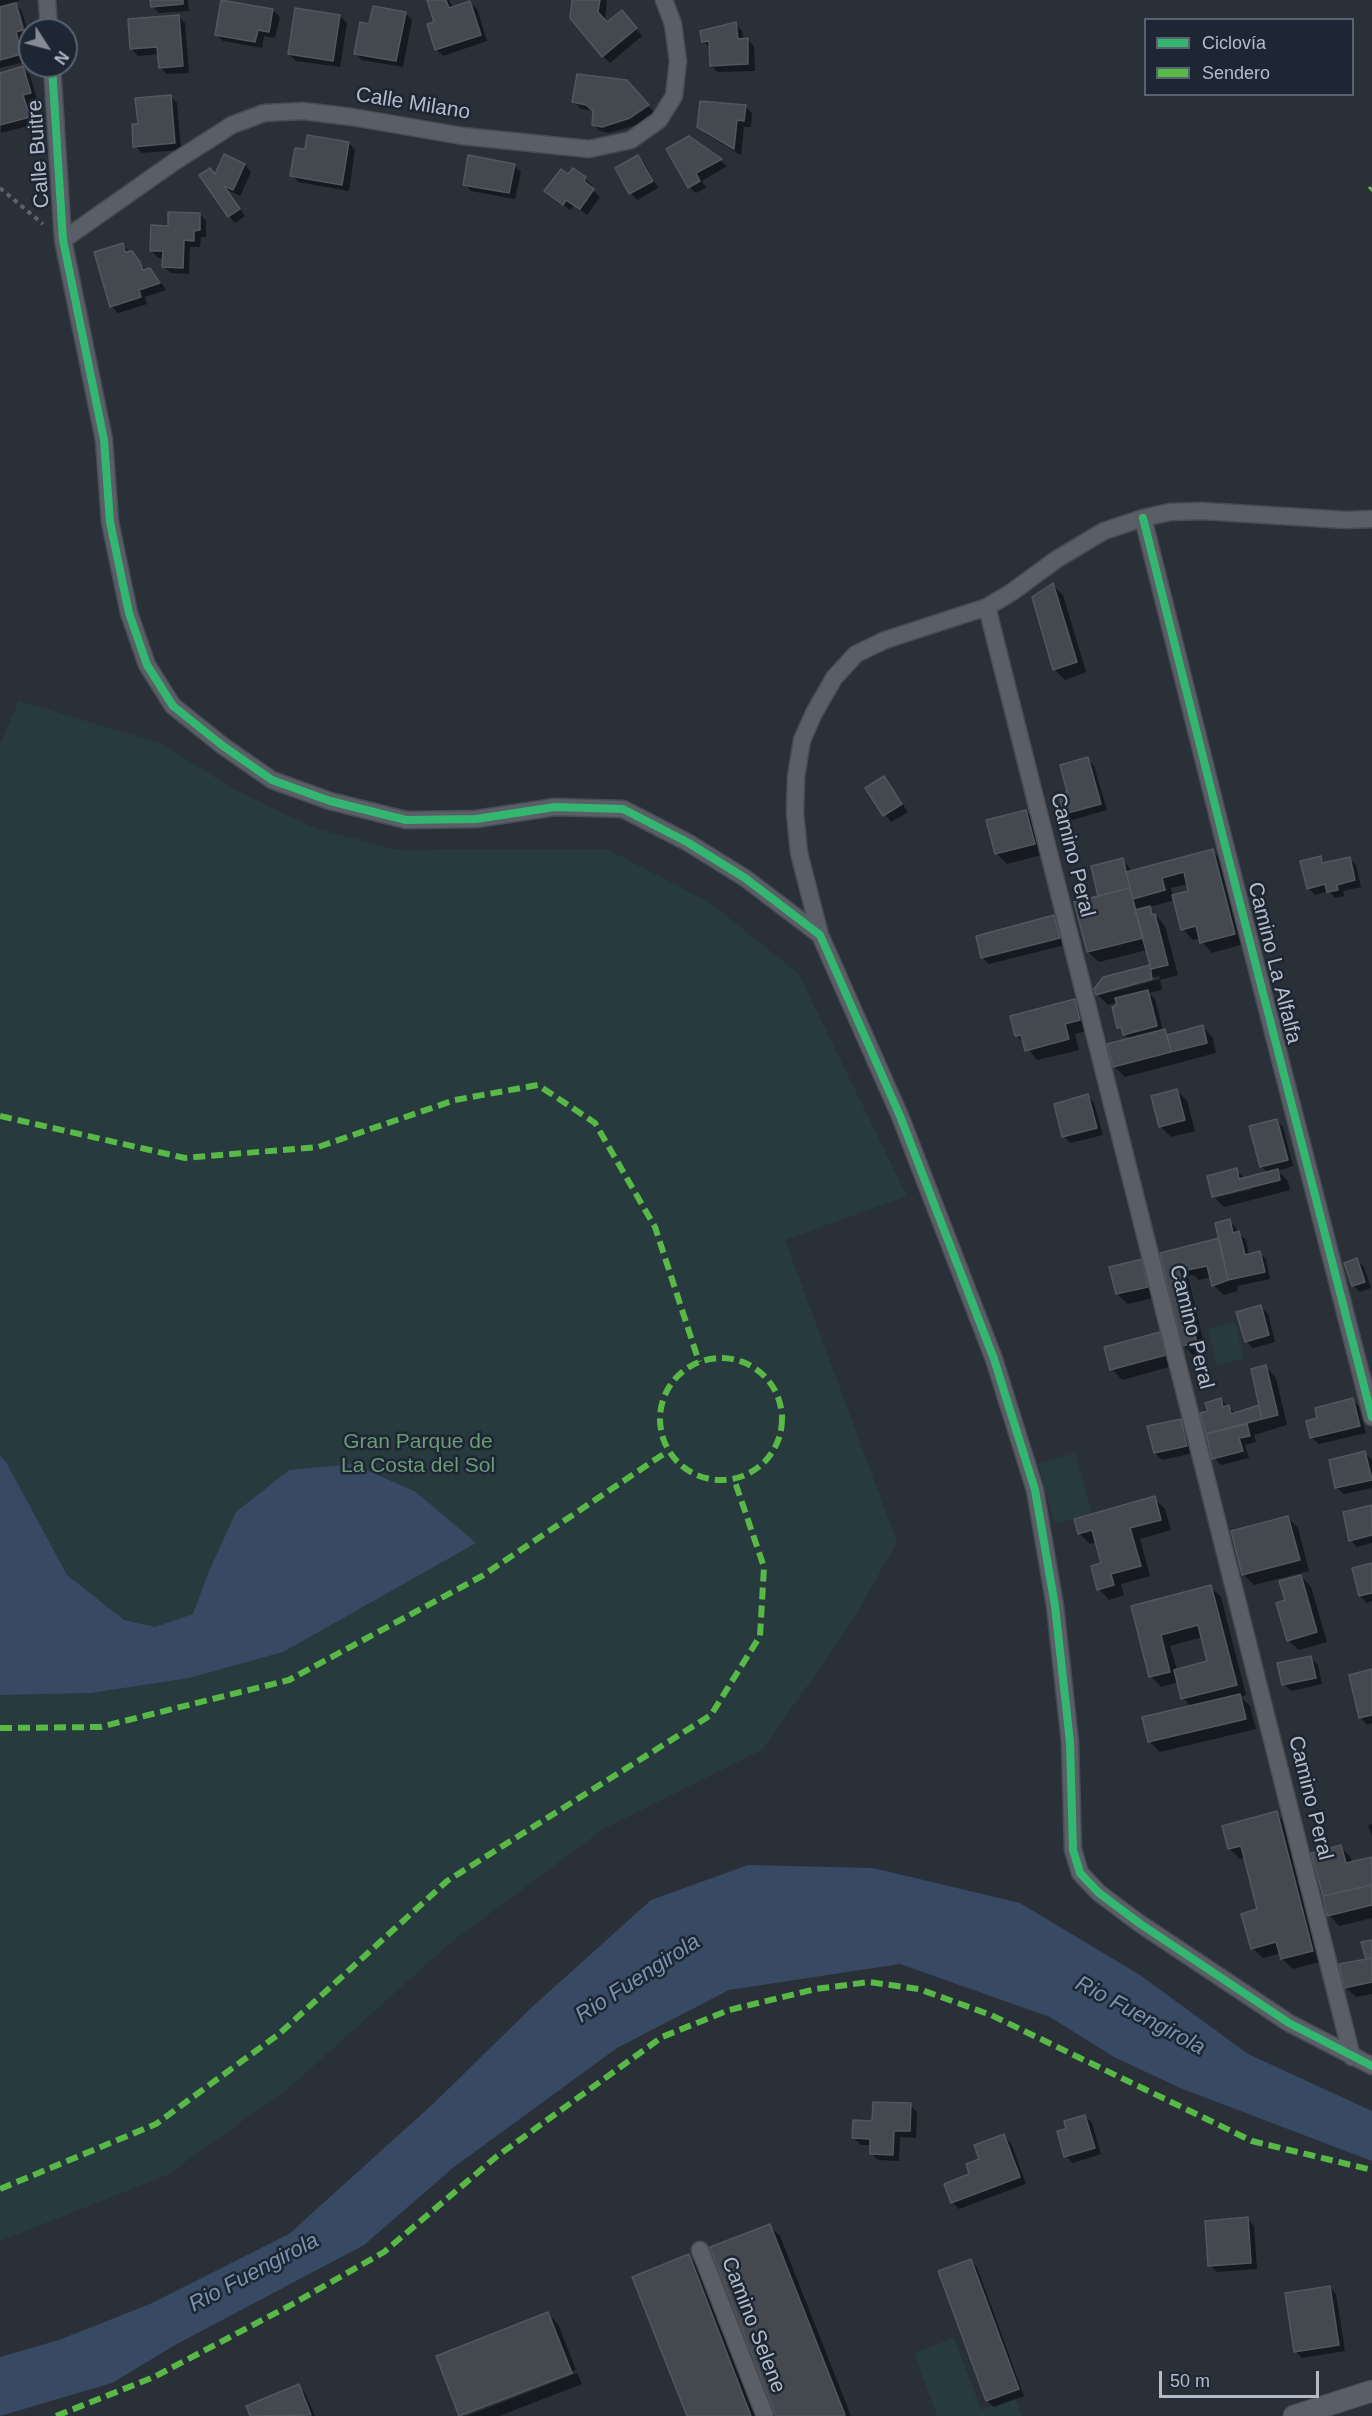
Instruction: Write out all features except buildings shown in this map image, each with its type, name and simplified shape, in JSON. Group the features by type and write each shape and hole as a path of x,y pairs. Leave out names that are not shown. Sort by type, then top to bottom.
{"street":[{"path":"47,0 48,18"},
{"name":"Calle Milano","path":"63,240 232,125 264,114 312,112 462,136 589,149 631,140 659,120 674,96 678,61 673,24 664,0"},
{"name":"Calle Buitre","path":"53,78 63,240 104,440 110,522 129,613 147,665 173,706 223,746 272,780 330,801 406,820 476,819 555,807 623,809 687,842 745,878 820,935"},
{"path":"1372,519 1346,520 1202,511 1170,512 1143,518 1104,531 1057,559 987,607 885,640 856,654 834,678 802,740 796,777 795,813 799,852 820,935 909,1138 994,1359 1035,1490 1056,1617 1070,1742 1073,1850 1080,1873 1099,1893 1139,1923 1289,2023 1372,2066"},
{"name":"Camino La Alfalfa","path":"1143,518 1227,856 1372,1417"},
{"name":"Camino Peral","path":"987,607 1352,2057"},
{"name":"Camino Selene","path":"700,2250 765,2416"},
{"path":"1298,2415 1372,2391"}],"path":[{"path":"0,188 63,240"}],"green space":[{"name":"Gran Parque de La Costa del Sol","path":"19,701 163,744 233,789 317,829 398,850 607,849 709,902 798,973 907,1196 785,1240 897,1542 852,1622 763,1749 605,1828 450,1943 290,2087 167,2175 0,2241 0,744"},
{"path":"1235,1322 1244,1358 1217,1365 1208,1329"},
{"path":"1075,1453 1092,1513 1055,1524 1038,1464"},
{"path":"954,2338 981,2410 1015,2397 1022,2416 937,2416 914,2353"}],"water":[{"path":"0,1456 6,1462 67,1575 124,1620 155,1627 193,1614 209,1571 236,1512 289,1470 353,1464 416,1492 476,1543 283,1652 189,1678 91,1693 0,1695"},
{"name":"Rio Fuengirola","path":"748,1865 873,1868 1020,1903 1140,1975 1248,2054 1372,2111 1372,2161 1180,2088 1114,2057 1050,2017 900,1964 729,1990 617,2048 454,2167 364,2245 175,2345 112,2383 0,2416 0,2357 59,2340 150,2304 289,2234 434,2103 531,2008 651,1900"}],"marked path":[{"path":"0,1116 185,1158 318,1147 455,1100 538,1085 595,1123 655,1227 699,1362"},
{"path":"721,1358 744,1363 764,1376 777,1396 782,1419 777,1442 764,1462 744,1475 721,1480 698,1475 678,1462 665,1442 660,1419 665,1396 678,1376 698,1363 721,1358"},
{"path":"0,1728 100,1727 289,1680 482,1576 668,1451"},
{"path":"0,2189 156,2124 279,2034 447,1881 711,1715 760,1636 764,1567 734,1479"},
{"path":"56,2416 154,2377 289,2306 384,2252 496,2157 662,2037 729,2010 816,1989 869,1982 919,1989 991,2015 1252,2141 1372,2170"}],"cycle path":[{"path":"53,78 63,240 104,440 110,522 129,613 147,665 173,706 223,746 272,780 330,801 406,820 476,819 555,807 623,809 687,842 745,878 820,935 900,1116 994,1359 1035,1490 1055,1606 1070,1742 1073,1850 1080,1873 1099,1893 1139,1923 1289,2023 1372,2066"},
{"path":"1143,518 1372,1417"}]}
